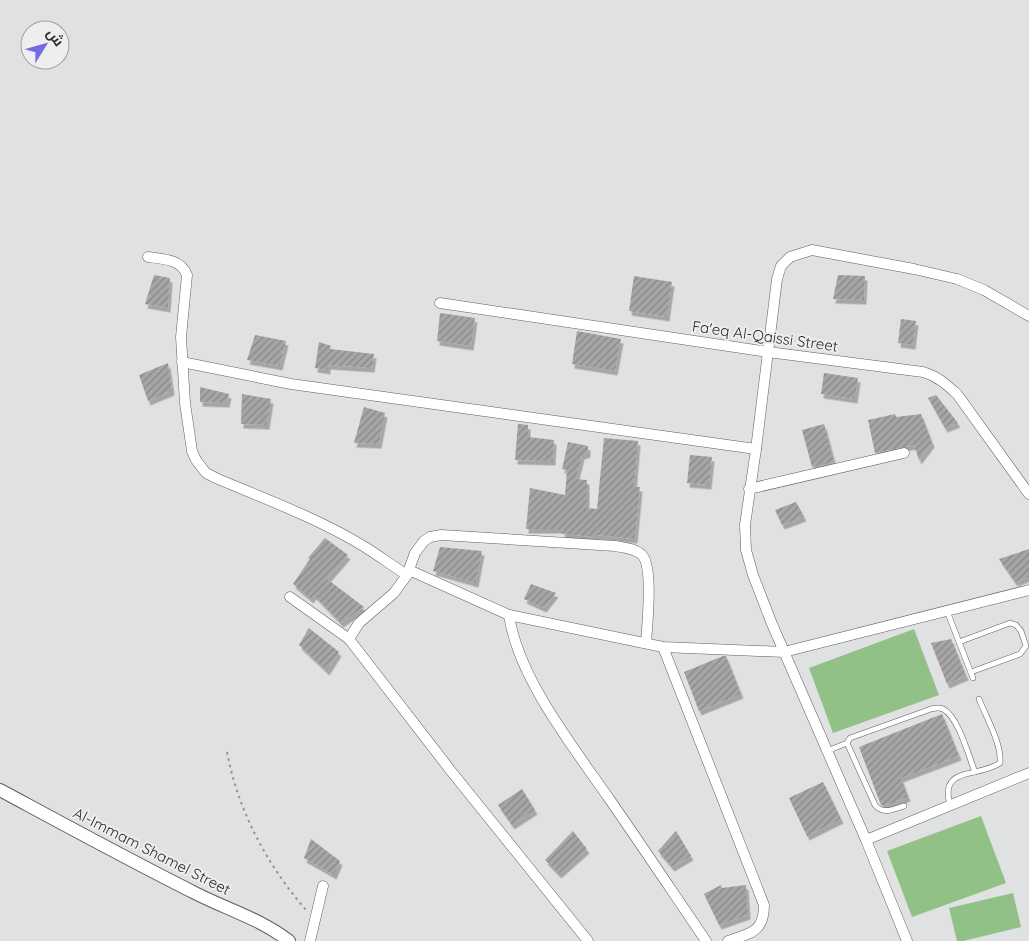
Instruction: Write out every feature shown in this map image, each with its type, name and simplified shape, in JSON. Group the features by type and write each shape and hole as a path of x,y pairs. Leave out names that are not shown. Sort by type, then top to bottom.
{"street":[{"path":"907,941 866,840 784,652 746,550 745,525 749,489 756,449 777,280 781,266 790,256 812,250 957,279 984,290 1029,316"},
{"path":"148,257 179,264 183,266 187,275 181,337 184,403 192,451 206,473 315,520 408,572 509,615 663,647 784,652 1029,590"},
{"name":"Fa'eq Al-Qaissi Street","path":"440,303 768,352 932,374 957,394 1029,494"},
{"path":"182,362 291,384 756,449"},
{"path":"749,489 904,453"},
{"path":"348,639 359,623 388,599 408,572 415,553 424,541 430,537 441,535 630,548 642,554 648,566 646,643"},
{"path":"290,597 348,639 588,941"},
{"path":"509,615 517,650 539,693 564,733 706,941"},
{"path":"663,647 764,905 762,921 758,928 754,932 728,941"},
{"path":"866,840 1029,773"},
{"name":"Al-Immam Shamel Street","path":"0,790 218,904 269,926 289,941"},
{"path":"310,941 324,886"}],"lane":[{"path":"947,611 974,678"},
{"path":"959,642 1010,623 1016,625 1025,639 1026,646 1020,654 971,672"},
{"path":"950,806 947,794 953,779 967,773 994,767 1000,763 1000,756 979,699"},
{"path":"827,751 847,743 853,737 931,709 940,708 949,713 954,722 966,746 975,772"},
{"path":"847,743 870,797 879,810 885,812 904,806"}],"path":[{"path":"227,752 231,776 247,818 287,889 315,920"}],"green space":[{"path":"914,629 939,695 833,733 809,668"},
{"path":"981,816 1006,883 912,917 887,851"},
{"path":"1013,893 1021,927 957,941 949,908"}],"building":[{"path":"154,275 170,278 168,308 145,304"},
{"path":"838,275 865,276 864,300 833,299"},
{"path":"634,276 672,282 667,317 629,311"},
{"path":"440,313 475,318 471,346 437,341"},
{"path":"901,319 916,321 913,345 898,343"},
{"path":"577,331 621,339 615,371 572,364"},
{"path":"255,335 286,341 280,366 247,360"},
{"path":"319,342 331,346 330,349 374,354 372,368 328,365 328,370 315,368"},
{"path":"168,363 172,391 148,401 139,375"},
{"path":"824,373 858,378 855,399 821,394"},
{"path":"200,387 229,394 227,403 200,402"},
{"path":"242,394 271,399 267,425 241,424"},
{"path":"936,395 958,423 945,428 928,398"},
{"path":"364,407 385,413 379,444 354,443"},
{"path":"895,414 896,417 921,414 932,443 919,460 914,445 875,453 868,420"},
{"path":"518,424 528,425 528,437 554,440 553,461 515,460"},
{"path":"824,424 834,462 812,467 802,430"},
{"path":"604,438 638,441 634,487 640,487 635,539 562,534 563,529 526,529 530,488 565,495 567,470 562,469 568,442 588,446 588,453 582,455 576,479 587,480 587,508 597,509"},
{"path":"690,455 712,457 709,485 687,483"},
{"path":"796,502 804,517 782,525 775,510"},
{"path":"325,538 348,555 327,579 364,607 341,623 314,595 311,599 293,584 310,559 308,558"},
{"path":"440,547 482,551 476,583 433,571"},
{"path":"1029,549 1029,577 1015,582 999,559"},
{"path":"531,584 556,593 544,608 524,599"},
{"path":"309,628 339,652 327,671 299,645"},
{"path":"951,639 966,676 947,684 931,643"},
{"path":"726,656 741,694 699,711 684,672"},
{"path":"942,714 959,756 901,778 908,797 885,806 881,805 859,747"},
{"path":"823,782 841,819 807,836 789,798"},
{"path":"522,789 535,810 512,825 498,805"},
{"path":"573,831 587,849 559,874 545,860"},
{"path":"676,831 691,856 672,867 658,851"},
{"path":"311,839 340,861 334,875 304,858"},
{"path":"721,885 722,888 746,885 748,915 719,925 704,894"}]}
